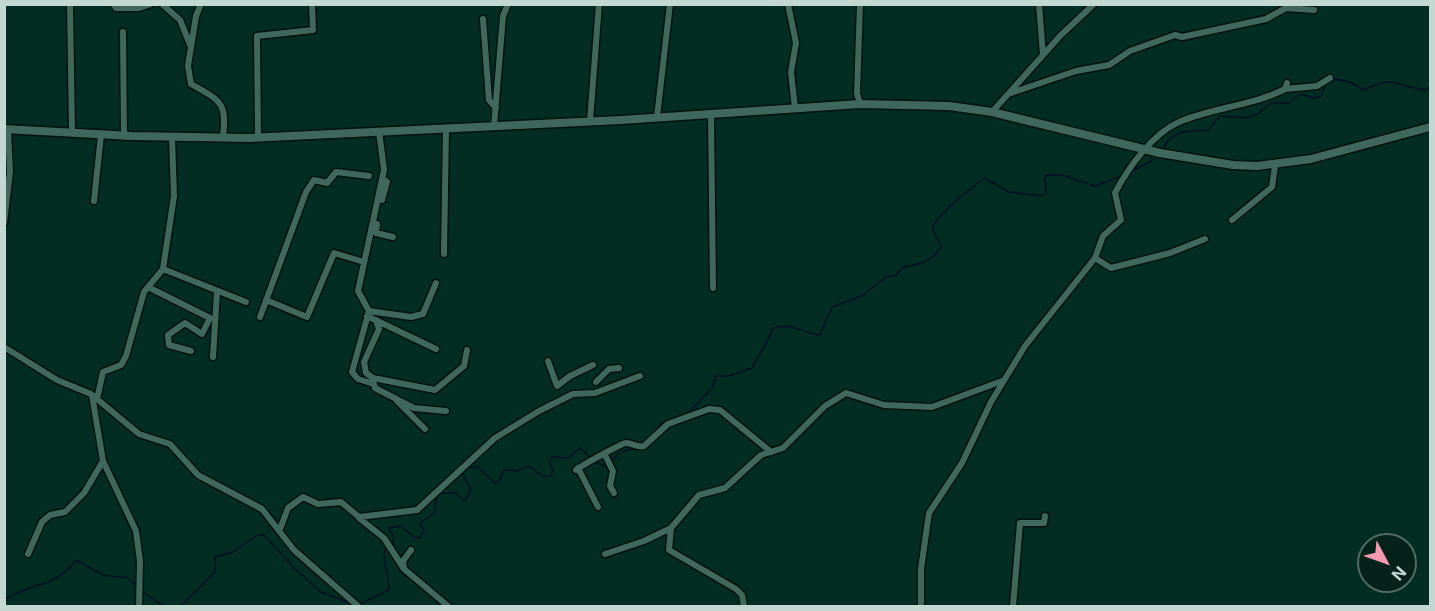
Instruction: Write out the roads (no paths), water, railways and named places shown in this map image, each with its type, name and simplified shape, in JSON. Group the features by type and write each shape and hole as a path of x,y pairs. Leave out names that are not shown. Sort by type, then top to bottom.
{"main road":[{"path":"6,129 124,136 258,137 590,121 860,104 949,106 992,112 1144,149 1233,165 1275,166 1311,159 1431,127"}],"street":[{"path":"70,4 72,133"},
{"path":"113,4 117,8 139,8 151,4"},
{"path":"162,4 180,20 191,48"},
{"path":"201,4 196,16 188,66 191,84 220,101 226,114 223,137"},
{"path":"258,137 257,36 313,30 312,4"},
{"path":"494,126 503,16 508,4"},
{"path":"590,121 599,4"},
{"path":"657,117 670,4"},
{"path":"788,4 796,43 791,72 795,108"},
{"path":"860,4 860,104"},
{"path":"1039,4 1043,55"},
{"path":"992,112 1043,55 1094,4"},
{"path":"1008,94 1076,71 1109,65 1130,51 1175,35 1182,37 1266,19 1286,8 1314,10"},
{"path":"483,19 489,100 496,108"},
{"path":"123,32 124,136"},
{"path":"921,606 921,569 930,513 962,463 1002,381 1024,346 1095,258 1103,236 1123,216 1115,193 1144,149 1178,123 1263,100 1286,86 1317,86 1330,78"},
{"path":"711,114 712,288"},
{"path":"444,254 446,128"},
{"path":"4,223 10,172 6,129"},
{"path":"379,131 383,179 358,291 368,314 376,320 436,349"},
{"path":"94,201 101,135"},
{"path":"139,606 140,561 136,531 103,461 94,396 103,372 122,365 144,292 163,269 174,196 172,137"},
{"path":"1232,220 1272,187 1275,166"},
{"path":"260,317 306,192 314,180 327,183 336,172 369,176"},
{"path":"383,179 387,182 375,231 393,237"},
{"path":"1095,258 1111,268 1170,253 1205,239"},
{"path":"266,300 307,317 334,253 364,262"},
{"path":"163,269 246,302"},
{"path":"368,314 411,317 423,314 436,284"},
{"path":"148,287 210,318 202,334 184,323 168,335 169,345 192,351"},
{"path":"213,357 217,292"},
{"path":"368,314 352,372 358,379 414,408 446,411"},
{"path":"376,320 379,329 364,362 366,373 373,378 435,390 464,366 467,350"},
{"path":"4,347 57,380 94,396 139,434 170,444 198,475 262,509 280,529 294,550 358,606"},
{"path":"548,361 557,386 570,375 593,365"},
{"path":"596,382 609,369 618,368"},
{"path":"359,518 417,510 495,438 539,411 573,394 595,393 640,376"},
{"path":"605,554 644,541 671,528 699,495 725,488 747,465 783,448 795,439 825,406 846,393 884,405 932,407 1002,381"},
{"path":"393,396 425,429"},
{"path":"598,507 577,469 625,443 638,447 644,446 668,424 709,409 720,410 771,452"},
{"path":"605,455 613,471 610,486 614,493"},
{"path":"28,554 42,522 50,515 65,512 84,493 103,461"},
{"path":"280,529 288,508 303,497 318,504 341,502 384,538 404,569 448,606"},
{"path":"1012,606 1020,523 1044,523 1045,516"},
{"path":"671,528 669,549 736,589 742,595 744,606"},
{"path":"404,569 403,561 411,550"}],"waterway":[{"path":"1163,149 1171,137 1176,134 1208,130 1220,116 1247,118 1258,114 1271,103 1289,103 1300,94 1314,98 1321,96 1326,84 1334,79 1350,82 1364,90 1390,82 1417,89 1427,90 1430,86"},
{"path":"1132,171 1155,159"},
{"path":"687,414 712,388 716,376 729,376 752,368 772,329 784,326 820,335 832,307 862,296 886,277 895,276 903,267 934,256 941,247 933,226 951,205 984,178 1009,192 1042,196 1046,193 1045,178 1047,175 1062,175 1095,186 1121,176"},
{"path":"648,439 661,424 666,422"},
{"path":"466,468 478,467 495,483 499,481 504,470 517,471 529,466 542,476 551,476 553,470 549,461 553,457 568,458 580,448 591,458"},
{"path":"613,460 618,454 633,448"},
{"path":"596,462 608,468"},
{"path":"393,546 394,538 389,528 400,526 416,538 420,538 424,531 420,523 434,513 437,497 441,493 456,493 465,501 471,489 463,475 464,471"},
{"path":"181,606 215,572 215,557 233,552 258,535 264,535 295,569 321,592 352,604"},
{"path":"360,604 389,590 384,555 385,550 388,549"},
{"path":"4,600 23,590 51,581 60,576 76,560 103,575 128,578 136,586"},
{"path":"142,591 163,606"}]}
